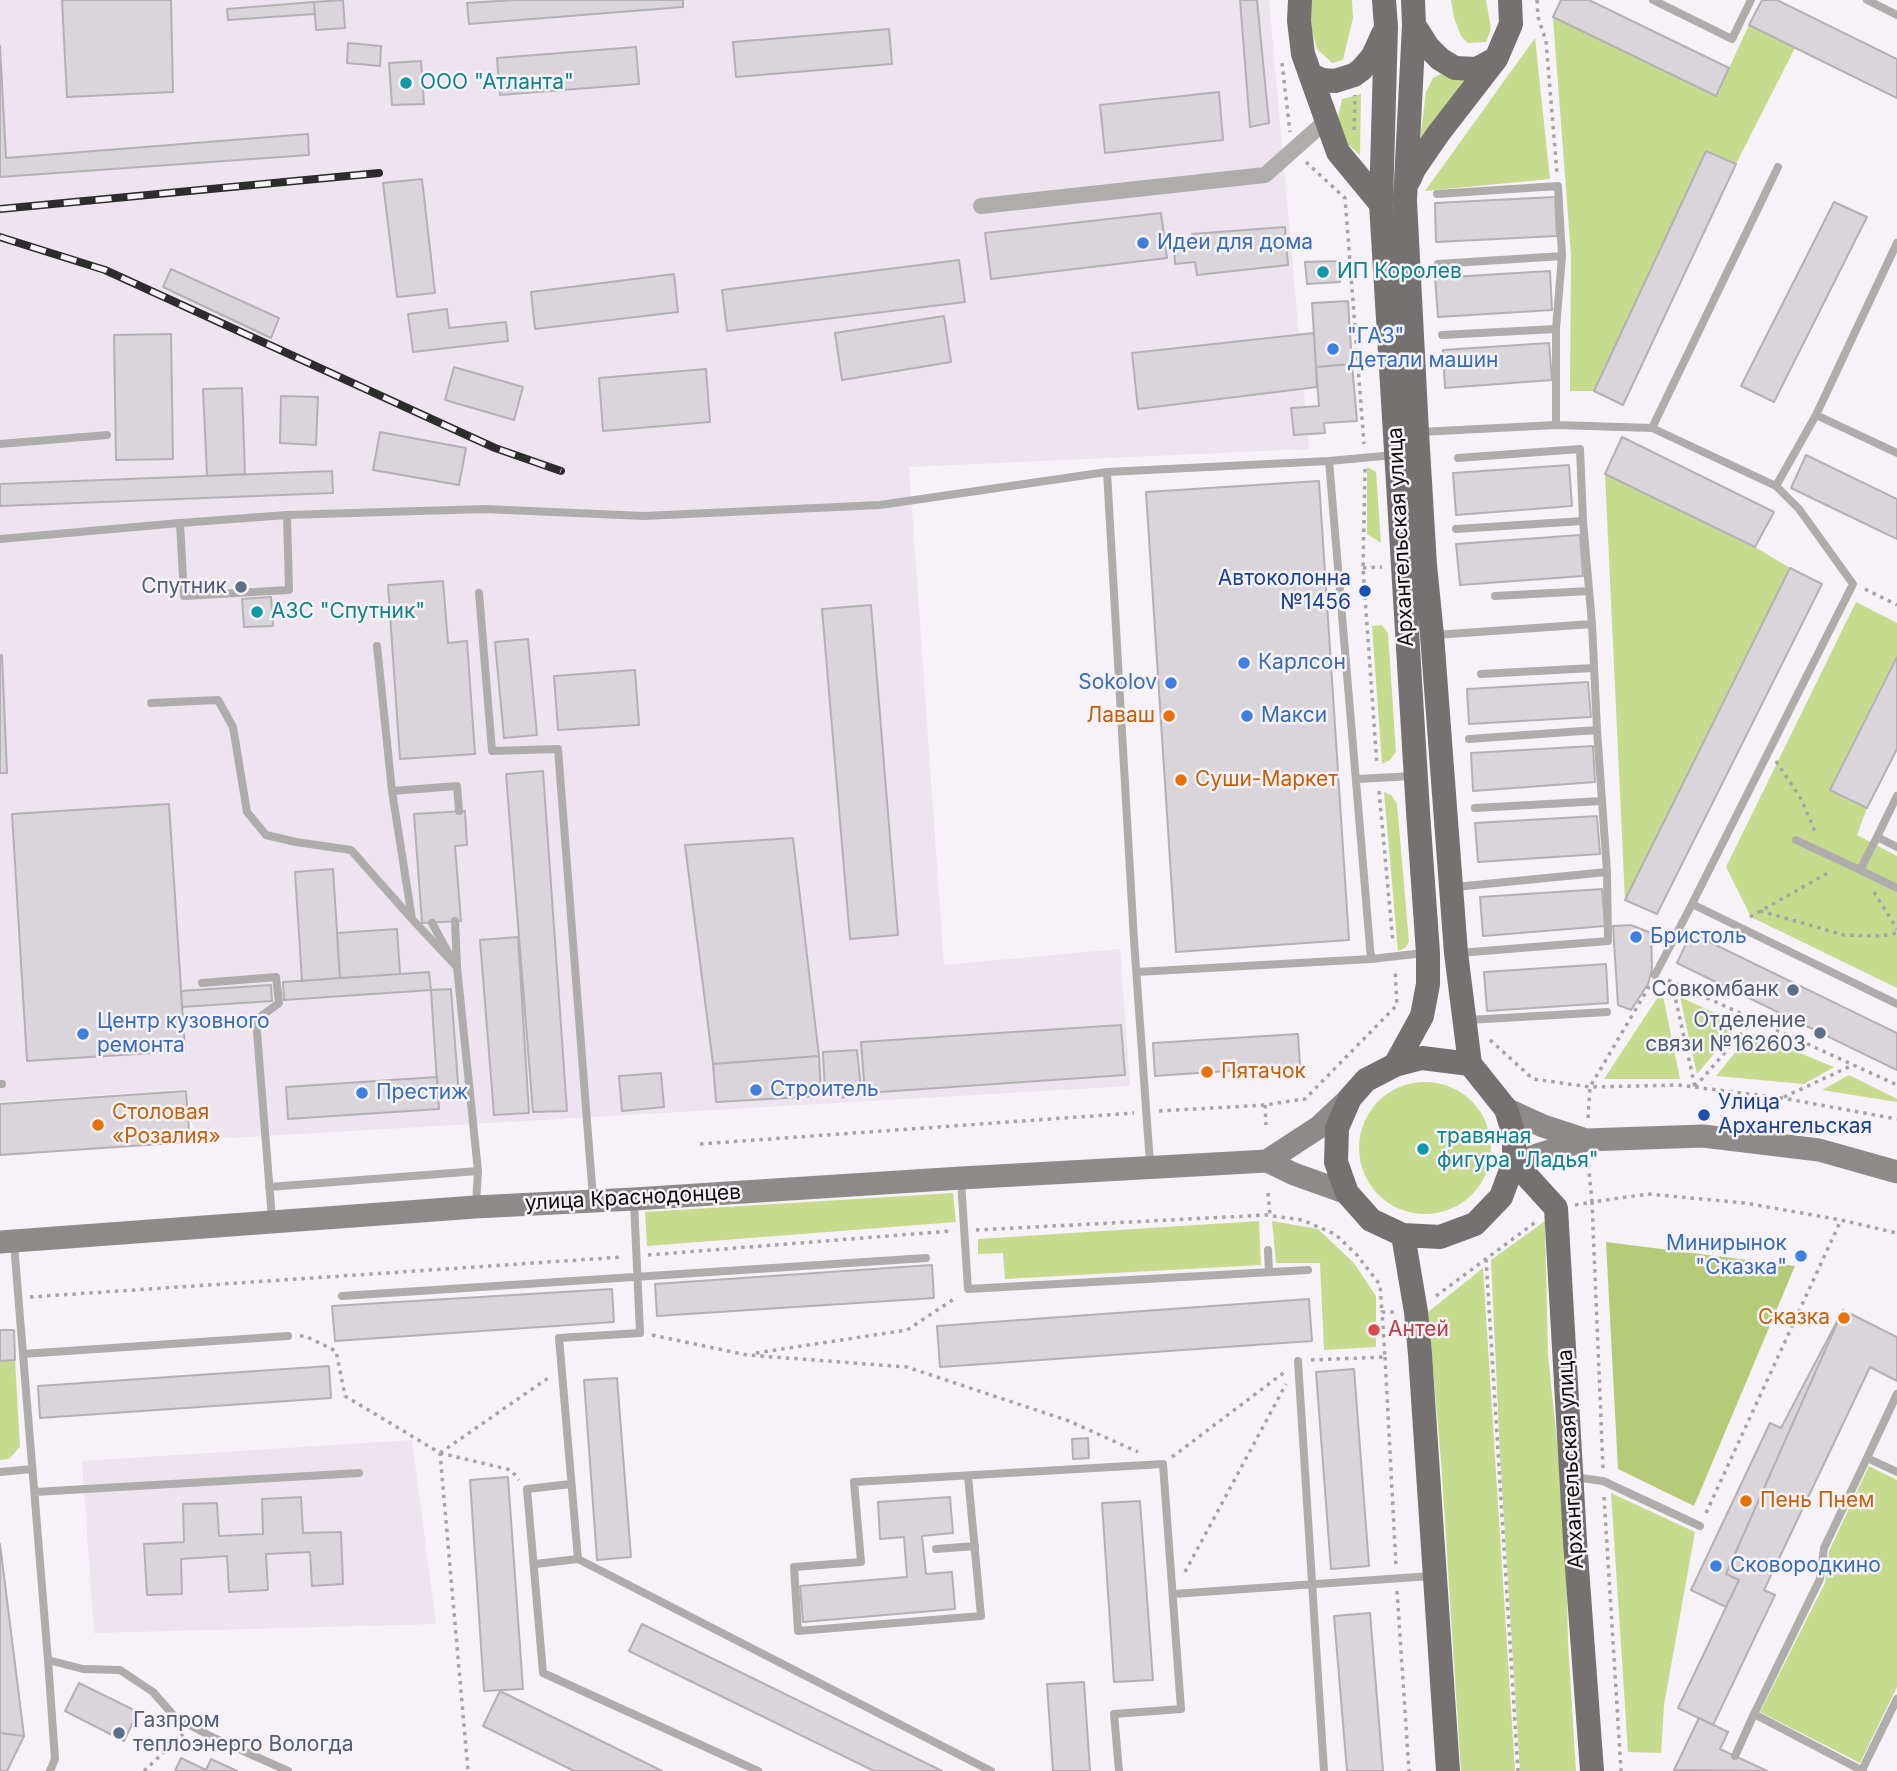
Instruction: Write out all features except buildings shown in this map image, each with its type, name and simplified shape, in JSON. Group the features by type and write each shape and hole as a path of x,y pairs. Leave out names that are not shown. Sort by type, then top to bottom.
{"main road":[{"path":"1300,0 1299,21 1303,54 1338,152 1393,203 1438,134 1496,59 1511,24 1510,0"},
{"name":"Архангельская улица","path":"1384,0 1393,203 1396,454 1428,953 1428,984 1422,1016 1395,1066"},
{"name":"Архангельская улица","path":"1413,0 1414,25 1393,203 1417,432 1456,953 1470,1064"},
{"path":"1414,25 1440,59 1455,68 1477,69 1496,59"},
{"path":"1311,75 1322,80 1335,81 1354,75 1373,56 1386,27"},
{"path":"1422,1058 1470,1064 1506,1109 1514,1135 1514,1162 1501,1197 1475,1224 1440,1237 1403,1235 1371,1220 1347,1194 1336,1162 1337,1128 1350,1098 1366,1080 1395,1066 1422,1058"},
{"name":"улица Краснодонцев","path":"1267,1161 1320,1127 1350,1098"},
{"path":"1506,1109 1543,1126 1586,1140"},
{"path":"1514,1162 1586,1140 1703,1136 1819,1150 1897,1172"},
{"name":"улица Краснодонцев","path":"7,1242 475,1207 1267,1161 1347,1194"},
{"path":"1514,1162 1556,1208"},
{"name":"Архангельская улица","path":"1556,1208 1592,1771"},
{"path":"1403,1235 1420,1354 1448,1771"}],"street":[{"path":"981,206 1265,175 1327,120"}],"lane":[{"path":"1653,0 1732,39 1751,0"},
{"path":"1867,0 1897,15"},
{"path":"1651,428 1778,167"},
{"path":"1437,194 1558,186 1562,256 1556,329 1556,425"},
{"path":"1776,486 1816,415 1897,243"},
{"path":"1438,264 1562,256"},
{"path":"1442,335 1556,329"},
{"path":"1816,415 1897,453"},
{"path":"1417,432 1556,425 1651,428 1776,486 1799,509 1853,584 1656,975"},
{"path":"0,444 107,435"},
{"path":"1456,953 1608,941 1607,872 1580,449 1458,458"},
{"path":"0,539 287,515 484,509 644,516 880,505 1107,472 1329,461 1396,454"},
{"path":"1329,461 1371,959"},
{"path":"1107,472 1150,1167"},
{"path":"180,523 184,596 289,590 287,515"},
{"path":"1456,529 1583,521"},
{"path":"1495,596 1589,591"},
{"path":"479,593 492,751 558,748 593,1201"},
{"path":"1432,635 1592,624"},
{"path":"377,646 392,791 411,919"},
{"path":"1481,674 1593,668"},
{"path":"150,703 218,700 233,727 247,812 266,835 351,850 457,967"},
{"path":"1469,739 1597,730"},
{"path":"1357,779 1416,776"},
{"path":"392,791 457,786 459,811"},
{"path":"1860,870 1897,796"},
{"path":"1475,808 1602,800"},
{"path":"1877,836 1897,847"},
{"path":"1797,839 1897,888"},
{"path":"1452,888 1607,872"},
{"path":"1692,904 1897,1004"},
{"path":"455,921 457,967 478,1171 475,1207"},
{"path":"432,923 457,967"},
{"path":"1138,972 1371,959 1428,953"},
{"path":"202,983 276,977 279,1003 256,1020 272,1222"},
{"path":"1465,1020 1606,1012"},
{"path":"269,1187 478,1171"},
{"path":"961,1178 968,1289 1308,1270"},
{"path":"578,1559 559,1338 640,1333 634,1199"},
{"path":"7,1242 19,1298 35,1492 55,1759 50,1771"},
{"path":"1268,1250 1269,1272"},
{"path":"342,1296 926,1258"},
{"path":"23,1354 288,1336"},
{"path":"1298,1361 1324,1771"},
{"path":"1735,1756 1820,1579 1824,1548 1897,1394"},
{"path":"1867,1458 1897,1472"},
{"path":"968,1476 981,1616 797,1631 794,1567 861,1562 854,1482 1163,1464 1181,1709 1114,1714 1119,1771"},
{"path":"0,1472 32,1469"},
{"path":"35,1492 359,1473"},
{"path":"1572,1477 1604,1481 1700,1526"},
{"path":"571,1484 527,1489 543,1673 754,1770"},
{"path":"936,1549 975,1546"},
{"path":"535,1564 578,1559 991,1771"},
{"path":"1173,1594 1434,1576"},
{"path":"48,1660 83,1669 120,1670 153,1692 175,1717 288,1771"},
{"path":"1754,1714 1862,1771 1897,1699"}],"path":[{"path":"1537,0 1538,17 1546,41 1558,186"},
{"path":"700,1144 1265,1105 1305,1099 1397,1005 1363,568 1365,457 1345,198 1292,149 1281,52"},
{"path":"1354,138 1356,90"},
{"path":"1853,584 1897,605"},
{"path":"1769,750 1801,800 1824,852"},
{"path":"1736,925 1846,863"},
{"path":"1760,911 1844,935 1881,936 1897,931 1860,870"},
{"path":"1621,1771 1604,1481 1592,1202 1586,1140 1590,1087 1656,975 1897,1085"},
{"path":"1672,982 1695,1087 1753,1019"},
{"path":"1782,1098 1853,1065"},
{"path":"1265,1105 1266,1125"},
{"path":"1268,1193 1270,1215"},
{"path":"1382,1312 1416,1312 1556,1208 1592,1202 1648,1194 1745,1202 1897,1233"},
{"path":"19,1298 636,1256 965,1230 1270,1215 1302,1220 1335,1234 1357,1255 1380,1285 1385,1357 1298,1361 1163,1464 1069,1421 907,1367 747,1355 640,1333"},
{"path":"1700,1526 1841,1220"},
{"path":"1486,1259 1518,1771"},
{"path":"747,1355 907,1330 968,1289"},
{"path":"288,1336 304,1336 336,1351 345,1396 440,1452 511,1470 527,1489"},
{"path":"1173,1594 1298,1361"},
{"path":"440,1452 562,1369"},
{"path":"440,1452 468,1771"},
{"path":"144,1771 192,1727"}],"shaded area":[{"path":"0,0 1269,0 1309,449 909,467 944,965 1120,949 1130,1086 195,1140 187,1089 0,1102"},
{"path":"412,1440 436,1624 94,1633 82,1461"}],"green space":[{"path":"1310,0 1352,0 1353,18 1343,60 1332,63 1317,49 1309,19"},
{"path":"1451,0 1486,0 1491,29 1486,42 1468,43 1461,36"},
{"path":"1553,18 1716,96 1749,25 1795,48 1736,164 1706,151 1594,391 1570,391 1571,255"},
{"path":"1535,38 1550,179 1425,191"},
{"path":"1440,74 1470,79 1420,140 1426,92 1433,78"},
{"path":"1361,94 1360,155 1343,140 1336,126 1342,99"},
{"path":"1367,467 1376,472 1381,543 1367,534"},
{"path":"1605,474 1755,547 1790,568 1625,900"},
{"path":"1856,602 1897,623 1897,657 1831,790 1867,808 1857,835 1897,856 1897,988 1751,917 1726,867"},
{"path":"1382,625 1388,633 1396,752 1390,760 1382,764 1372,626"},
{"path":"1384,792 1391,795 1397,804 1409,942 1405,948 1398,951"},
{"path":"1662,991 1680,1079 1604,1079"},
{"path":"1680,997 1739,1024 1697,1074"},
{"path":"1751,1033 1834,1067 1804,1084 1716,1076"},
{"path":"1849,1075 1897,1099 1897,1102 1822,1090"},
{"path":"1425,1082 1450,1087 1472,1101 1486,1123 1491,1148 1486,1173 1472,1195 1450,1209 1425,1214 1400,1209 1378,1195 1364,1173 1359,1148 1364,1123 1378,1101 1400,1087"},
{"path":"953,1193 956,1222 647,1246 645,1212"},
{"path":"1259,1221 1261,1265 1005,1279 1003,1253 978,1254 978,1239"},
{"path":"1272,1221 1318,1229 1354,1263 1376,1296 1376,1347 1324,1350 1320,1263 1276,1263"},
{"path":"1545,1221 1548,1355 1565,1518 1568,1642 1576,1771 1520,1771 1500,1455 1491,1260"},
{"path":"1606,1242 1795,1266 1694,1506 1618,1469"},
{"path":"1483,1268 1515,1771 1461,1771 1441,1461 1428,1312"},
{"path":"15,1360 20,1447 9,1459 0,1460 0,1361"},
{"path":"1869,1466 1897,1480 1897,1687 1860,1763 1760,1712 1825,1583 1829,1551"},
{"path":"1611,1493 1695,1532 1664,1705 1661,1753 1628,1752"}],"railway":[{"path":"0,209 379,173"},
{"path":"0,237 105,270 495,448 561,471"}],"place":[{"name":"ООО \"Атланта\"","path":"406,83"},
{"name":"Идеи для дома","path":"1143,243"},
{"name":"ИП Королев","path":"1323,272"},
{"name":"\"ГАЗ\" Детали машин","path":"1333,349"},
{"name":"Спутник","path":"241,587"},
{"name":"Автоколонна №1456","path":"1365,591"},
{"name":"АЗС \"Спутник\"","path":"257,612"},
{"name":"Карлсон","path":"1244,663"},
{"name":"Sokolov","path":"1171,683"},
{"name":"Лаваш","path":"1169,716"},
{"name":"Макси","path":"1247,716"},
{"name":"Суши-Маркет","path":"1181,780"},
{"name":"Бристоль","path":"1636,937"},
{"name":"Совкомбанк","path":"1793,990"},
{"name":"Отделение связи №162603","path":"1820,1033"},
{"name":"Центр кузовного ремонта","path":"83,1034"},
{"name":"Пятачок","path":"1207,1072"},
{"name":"Строитель","path":"756,1090"},
{"name":"Престиж","path":"362,1093"},
{"name":"Улица Архангельская","path":"1704,1115"},
{"name":"Столовая «Розалия»","path":"98,1125"},
{"name":"травяная фигура \"Ладья\"","path":"1423,1149"},
{"name":"Минирынок \"Сказка\"","path":"1801,1256"},
{"name":"Сказка","path":"1844,1318"},
{"name":"Антей","path":"1374,1330"},
{"name":"Пень Пнем","path":"1746,1501"},
{"name":"Сковородкино","path":"1716,1566"},
{"name":"Газпром теплоэнерго Вологда","path":"119,1733"}]}
